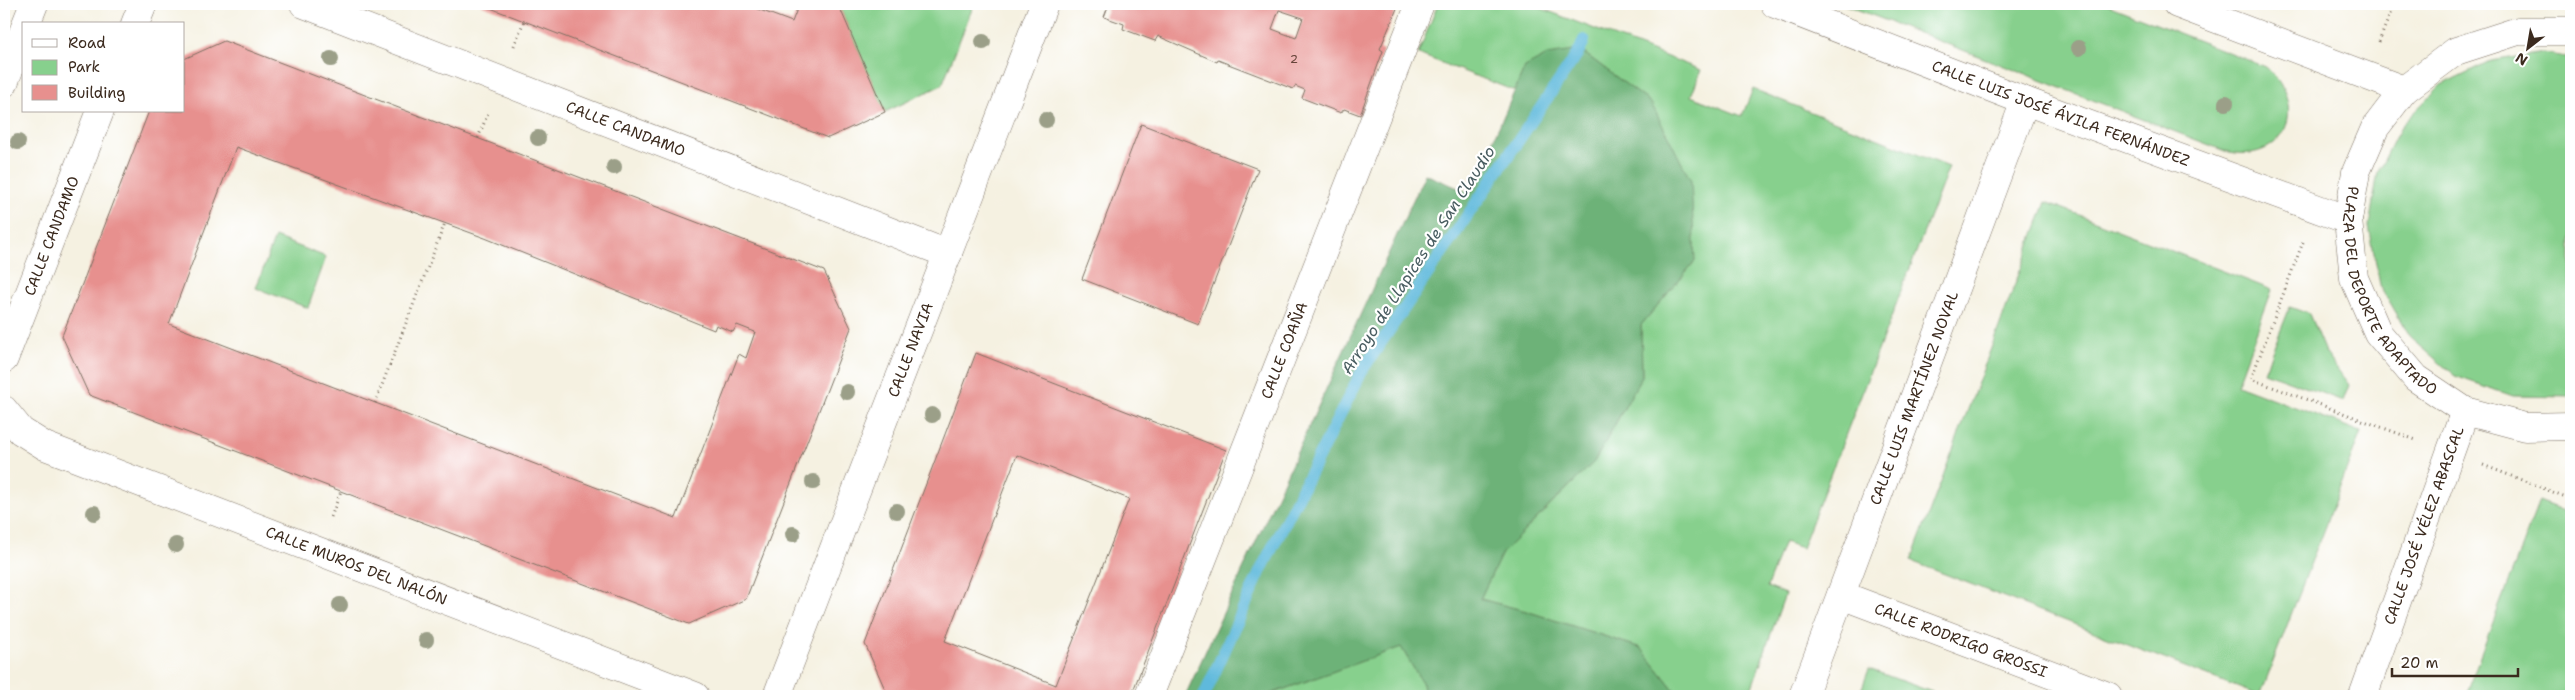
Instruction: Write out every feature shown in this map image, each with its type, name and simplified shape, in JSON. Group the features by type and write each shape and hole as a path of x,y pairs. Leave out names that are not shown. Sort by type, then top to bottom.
{"street":[{"path":"27,22 34,4"},
{"path":"135,22 143,4"},
{"name":"CALLE CANDAMO","path":"304,4 948,254"},
{"name":"CALLE NAVIA","path":"777,696 1044,4"},
{"name":"CALLE COAÑA","path":"1149,696 1420,4"},
{"name":"CALLE LUIS JOSÉ ÁVILA FERNÁNDEZ","path":"1775,4 2025,101 2348,220"},
{"path":"2178,4 2404,90"},
{"name":"PLAZA DEL DEPORTE ADAPTADO","path":"2571,31 2518,31 2456,51 2404,90 2375,128 2356,172 2348,220 2354,278 2378,333 2416,378 2466,410 2525,427 2571,426"},
{"path":"4,82 22,35"},
{"name":"CALLE LUIS MARTÍNEZ NOVAL","path":"1803,696 2025,101"},
{"name":"CALLE CANDAMO","path":"4,359 100,112"},
{"path":"4,410 12,428"},
{"name":"CALLE JOSÉ VÉLEZ ABASCAL","path":"2363,696 2466,410"},
{"name":"CALLE MUROS DEL NALÓN","path":"12,428 45,446 694,696"},
{"name":"CALLE RODRIGO GROSSI","path":"1841,595 2108,696"}],"path":[{"path":"2316,208 2250,379 2571,499"},
{"path":"375,403 445,223"}],"green space":[{"path":"838,4 974,4 942,85 885,112"},
{"path":"1438,4 1530,4 1701,70 1691,96 1742,116 1753,89 1949,167 1802,548 1784,542 1767,587 1785,594 1749,696 1679,696 1641,648 1526,611 1480,599 1502,553 1594,462 1642,376 1641,325 1695,261 1651,103 1580,50 1525,67 1515,91 1418,54"},
{"path":"1843,4 2105,4 2266,67 2280,83 2287,99 2288,115 2284,130 2276,142 2263,150 2246,153 2225,151"},
{"path":"1580,50 1651,103 1691,181 1695,261 1641,325 1642,376 1594,462 1502,553 1480,599 1526,611 1641,648 1679,696 1425,696 1423,684 1401,647 1265,696 1185,696 1425,174 1470,193 1525,67 1547,55"},
{"path":"2544,53 2571,58 2571,397 2512,396 2455,376 2410,337 2380,285 2369,226 2378,172 2402,124 2441,85 2490,61"},
{"path":"2046,202 2272,290 2237,385 2361,432 2260,696 1911,561"},
{"path":"275,237 326,257 308,308 256,288"},
{"path":"2290,307 2309,314 2325,352 2349,385 2343,401 2264,372"},
{"path":"2539,501 2571,514 2571,696 2465,696"},
{"path":"1401,647 1423,684 1425,696 1265,696"},
{"path":"1869,669 1943,696 1859,696"}],"building":[{"path":"480,4 744,4 792,22 799,4 833,4 839,6 885,112 828,138"},
{"path":"1109,4 1397,4 1398,6 1380,49 1383,51 1360,115 1344,109 1341,113 1302,98 1305,90 1295,86 1293,89 1218,60 1217,62 1158,36 1155,41 1123,29 1124,24 1104,17","holes":["1279,10 1303,18 1296,38 1272,29"]},
{"path":"224,41 824,271 851,328 746,599 689,624 89,395 62,336 149,112 185,112 185,59","holes":["236,147 485,238 714,330 716,325 733,332 737,325 755,332 746,358 739,354 676,518 169,324"]},
{"path":"1141,124 1258,169 1198,324 1082,279"},
{"path":"976,353 1226,450 1131,696 888,696 865,644","holes":["1017,455 1129,499 1056,685 945,641"]}],"waterway":[{"name":"Arroyo de Llapices de San Claudio","path":"1204,696 1261,570 1363,369 1580,50 1584,40"}]}
